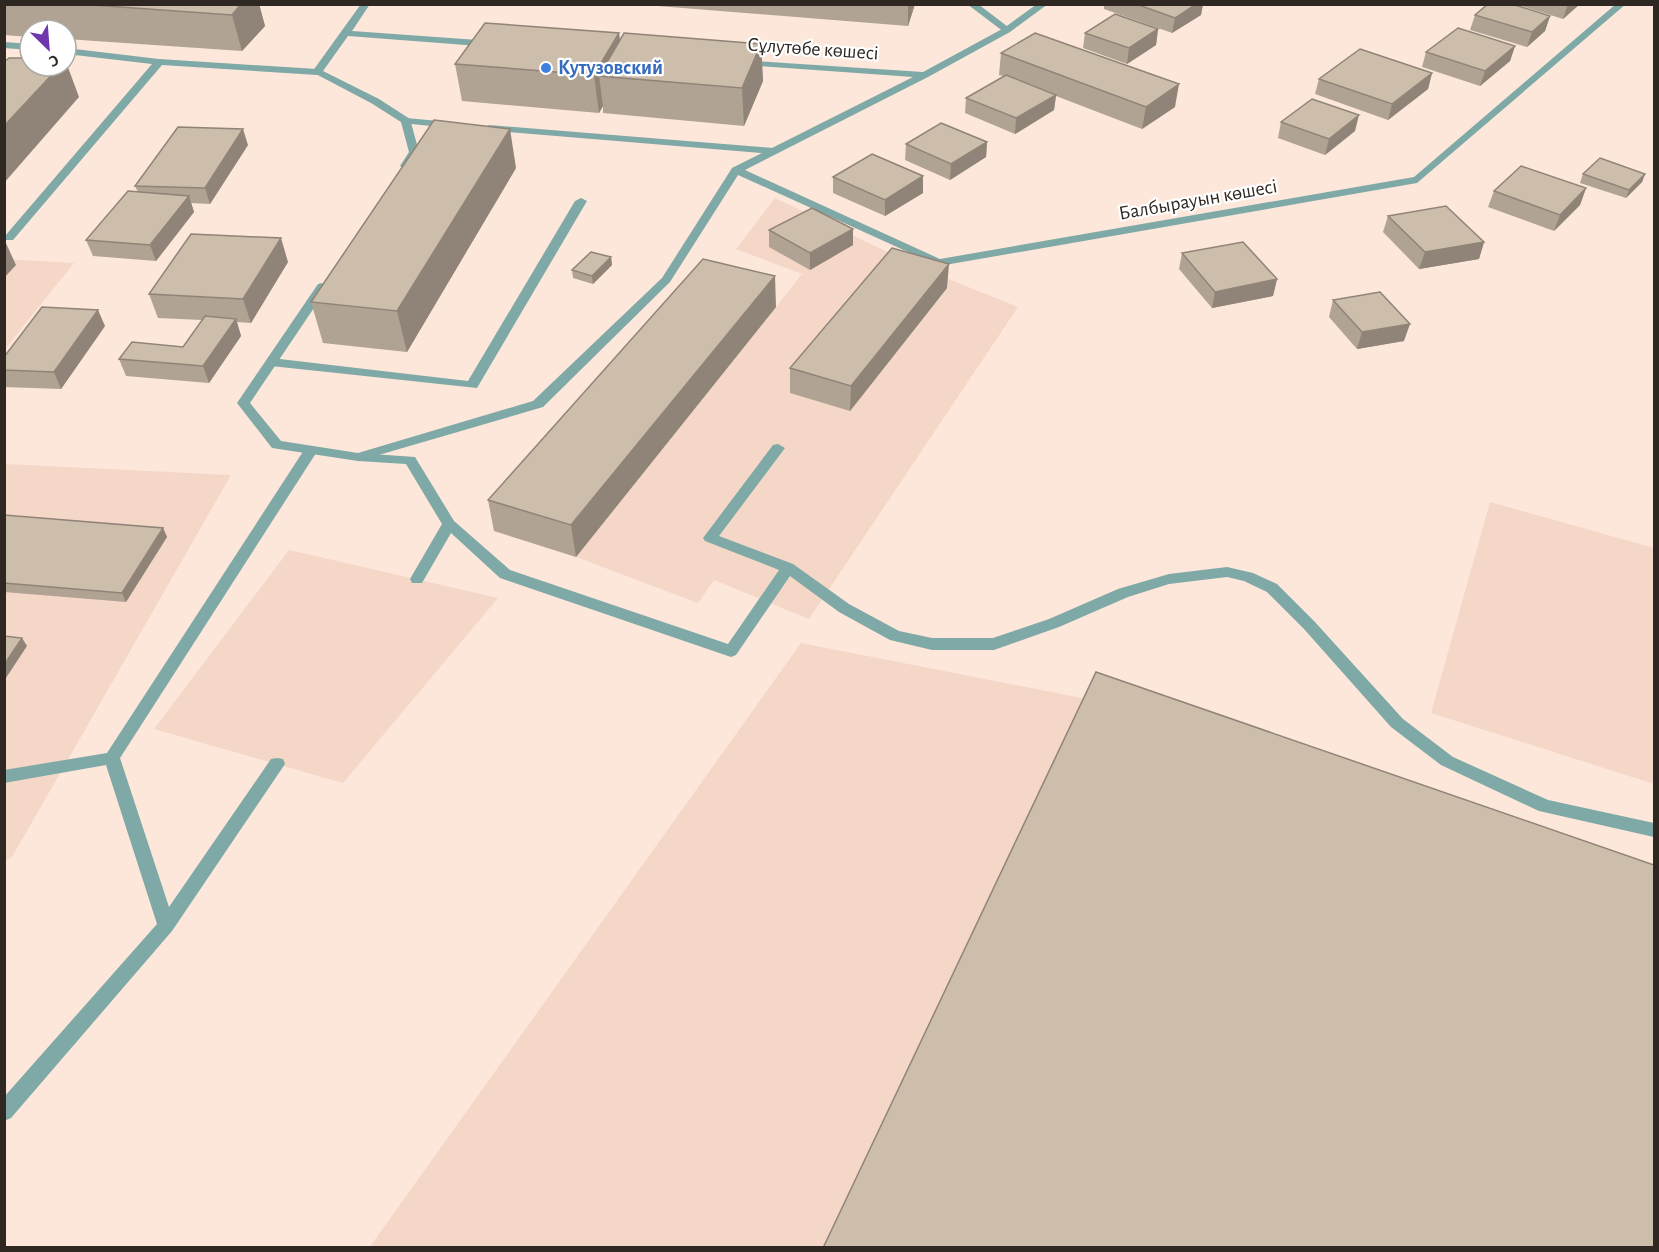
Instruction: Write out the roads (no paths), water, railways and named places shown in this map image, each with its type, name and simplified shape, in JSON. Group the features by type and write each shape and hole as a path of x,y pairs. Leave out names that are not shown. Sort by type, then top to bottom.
{"street":[{"path":"317,72 366,4"},
{"path":"971,4 1006,30"},
{"path":"358,457 538,404 666,280 736,170 925,75 1006,30 1044,4"},
{"name":"Балбырауын көшесі","path":"736,170 939,263 1417,180 1622,4"},
{"path":"345,33 499,45"},
{"path":"78,52 159,62 317,72 375,101 406,121 465,126"},
{"path":"9,238 159,62"},
{"name":"Сұлутөбе көшесі","path":"736,62 925,75"},
{"path":"395,180 414,152 406,121"},
{"path":"477,127 773,151"},
{"path":"271,362 472,385 581,201"},
{"path":"330,276 243,403 277,445 358,457 410,460 448,524 505,574 731,651 788,568"},
{"path":"778,448 710,538 788,568 844,608 895,636 932,644 994,644 1054,623 1123,593 1169,579 1227,572 1248,577 1272,588 1309,625 1398,723 1447,761 1545,806 1654,831"},
{"path":"4,777 112,758 311,450"},
{"path":"417,579 448,524"},
{"path":"112,758 166,926"},
{"path":"4,1112 166,926 277,764"}],"place":[{"name":"Кутузовский","path":"546,68"}]}
